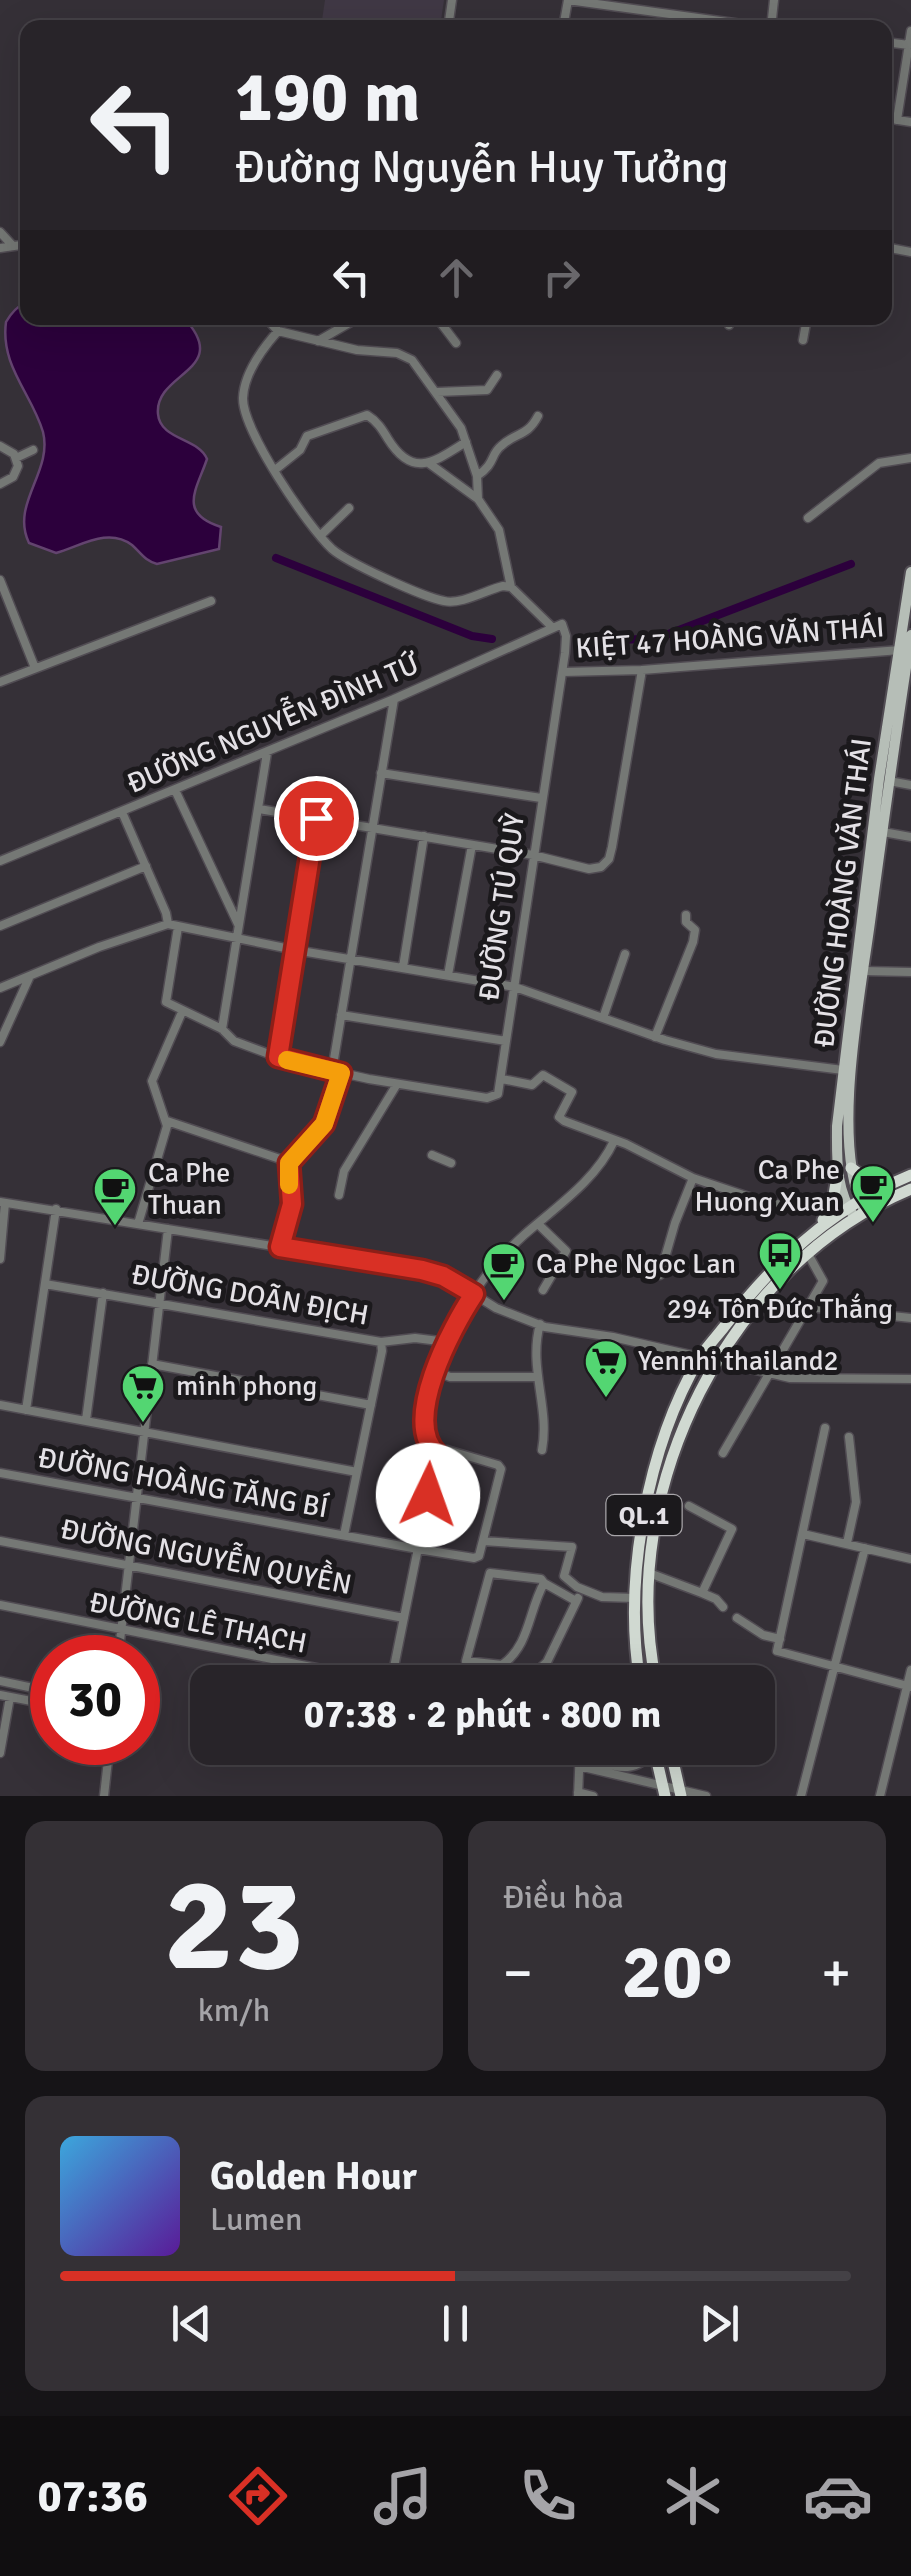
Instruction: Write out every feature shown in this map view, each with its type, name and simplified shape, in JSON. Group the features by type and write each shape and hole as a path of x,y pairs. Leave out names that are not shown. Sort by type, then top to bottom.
{"highway":[{"path":"851,1168 880,1183 894,1182"},
{"name":"QL.1","path":"654,1665 648,1573 656,1522 684,1428 716,1360 749,1315 808,1254 857,1209 911,1174"},
{"path":"818,1228 828,1212 837,1178"},
{"name":"QL.1","path":"638,1665 635,1598 639,1541 654,1471 701,1356 774,1268 818,1228 911,1189"},
{"path":"654,1471 668,1474"},
{"path":"658,1765 663,1790"},
{"path":"674,1765 680,1792"}],"main road":[{"name":"ĐƯỜNG HOÀNG VĂN THÁI","path":"857,1209 837,1178 836,1126 879,780 911,572"},
{"name":"ĐƯỜNG HOÀNG VĂN THÁI","path":"857,1209 848,1130 864,970 911,636"}],"street":[{"path":"568,0 713,20"},
{"path":"897,120 911,31"},
{"path":"892,119 911,122"},
{"path":"0,232 12,245"},
{"path":"0,248 20,244"},
{"path":"272,325 278,331 357,350 397,353 412,360 437,392 466,442 478,500"},
{"path":"318,340 345,325"},
{"path":"442,325 456,343"},
{"path":"803,340 805,325"},
{"path":"278,331 260,350 243,398 246,416 276,470 334,550 446,602 511,587"},
{"path":"437,392 487,390 497,375"},
{"path":"276,470 300,450 307,436 368,414 399,457 430,464 478,500 498,530 511,587 557,626"},
{"path":"476,476 491,466 502,444 531,430 538,416"},
{"path":"430,464 466,442"},
{"path":"0,446 10,449 18,466 13,477 0,484"},
{"path":"16,458 33,450"},
{"path":"808,518 879,463 911,458"},
{"path":"321,535 349,508"},
{"path":"0,580 35,668"},
{"path":"0,682 211,601"},
{"name":"ĐƯỜNG TÚ QUỲ","path":"502,1079 562,672 566,636 557,626"},
{"name":"ĐƯỜNG NGUYỄN ĐÌNH TỨ","path":"0,861 267,753 557,626"},
{"name":"KIỆT 47 HOÀNG VĂN THÁI","path":"562,672 642,670 900,650"},
{"path":"259,809 601,868 610,859 642,670"},
{"path":"280,1247 292,1204 289,1163 324,1124 337,1072 342,1015 394,699"},
{"path":"222,1029 267,753"},
{"path":"382,773 541,798"},
{"path":"889,781 911,785"},
{"path":"175,790 238,924"},
{"path":"122,812 173,926 165,998 182,1012 222,1029 234,1041 278,1057 397,1084 487,1098 498,1094 502,1079 532,1085 542,1075 572,1092 559,1117 564,1121 676,1166 693,1178 764,1202 828,1212"},
{"path":"278,1057 316,818"},
{"path":"882,832 911,836"},
{"path":"404,967 424,836"},
{"path":"448,974 472,844"},
{"path":"0,926 146,866"},
{"path":"655,1036 695,932 686,922 686,915"},
{"path":"0,988 144,930 173,926 515,987 716,1054 843,1070"},
{"path":"603,1018 626,954"},
{"path":"864,970 911,972"},
{"path":"0,1042 30,976"},
{"path":"138,1224 167,1121 152,1082 182,1012"},
{"path":"342,1015 506,1041"},
{"path":"339,1195 344,1171 397,1084"},
{"path":"167,1121 283,1160"},
{"path":"437,1457 426,1441 423,1426 435,1372 455,1322 484,1277 588,1178 607,1157 614,1142"},
{"path":"432,1156 451,1163"},
{"path":"660,1275 693,1178"},
{"path":"0,1259 2,1202 422,1270 443,1276 496,1308 540,1324 790,1378 911,1379"},
{"path":"26,1410 56,1209"},
{"path":"538,1224 566,1251 542,1290"},
{"path":"120,1635 168,1230"},
{"path":"722,1452 823,1280 808,1254"},
{"name":"ĐƯỜNG DOÃN ĐỊCH","path":"44,1284 381,1342 415,1338 447,1342"},
{"path":"86,1420 104,1293"},
{"path":"808,1307 911,1318"},
{"path":"540,1324 534,1351 545,1424 542,1450"},
{"path":"344,1535 381,1342"},
{"path":"152,1364 371,1406"},
{"path":"435,1372 450,1377 536,1377"},
{"path":"0,1405 357,1472"},
{"path":"826,1428 777,1651 909,1686"},
{"path":"847,1543 856,1502 848,1437"},
{"path":"393,1665 437,1457 446,1450 500,1467 483,1541 572,1548 564,1576 602,1597 635,1598"},
{"name":"ĐƯỜNG HOÀNG TĂNG BÍ","path":"0,1473 477,1558 483,1541"},
{"path":"689,1506 732,1528 702,1593"},
{"path":"803,1534 911,1559"},
{"name":"ĐƯỜNG NGUYỄN QUYỀN","path":"0,1542 404,1618"},
{"path":"801,1796 865,1548"},
{"path":"544,1583 533,1602 522,1645 512,1658 502,1665 466,1661 490,1573 540,1580 576,1600"},
{"path":"648,1573 716,1598 723,1607"},
{"path":"544,1665 582,1589"},
{"name":"ĐƯỜNG LÊ THẠCH","path":"0,1605 299,1665"},
{"path":"736,1618 764,1635 780,1639"},
{"path":"880,1796 911,1670"},
{"path":"0,1681 30,1687"},
{"path":"0,1753 5,1696 30,1701"},
{"path":"104,1796 107,1765"},
{"path":"580,1765 578,1794 593,1796"},
{"path":"600,1765 663,1790 706,1796"},
{"path":"613,1765 630,1769 641,1765"}],"shaded area":[{"path":"325,0 444,0 441,20 322,20"},
{"path":"20,306 20,325 189,325 200,349 196,361 167,389 158,414 165,429 203,452 207,459 195,490 195,507 199,515 221,527 219,549 157,564 132,545 114,538 94,540 56,553 29,543 25,515 44,447 38,418 12,366 5,338 6,322"}],"waterway":[{"path":"276,558 472,636 492,639"},
{"path":"622,640 658,638 851,564"}],"slow traffic":[{"path":"287,1060 341,1073 324,1124 289,1163 289,1185"}],"place":[{"name":"Ca Phe Huong Xuan","path":"873,1224"},
{"name":"Ca Phe Thuan","path":"115,1227"},
{"name":"294 Tôn Đức Thắng","path":"780,1291"},
{"name":"Ca Phe Ngoc Lan","path":"504,1302"},
{"name":"Yennhi thailand2","path":"606,1399"},
{"name":"minh phong","path":"143,1424"}],"route":[{"path":"316,818 278,1057 341,1073 324,1124 289,1163 292,1204 280,1247 422,1270 443,1276 474,1294 455,1322 428,1396 424,1434 428,1447 438,1455 428,1495"}]}
